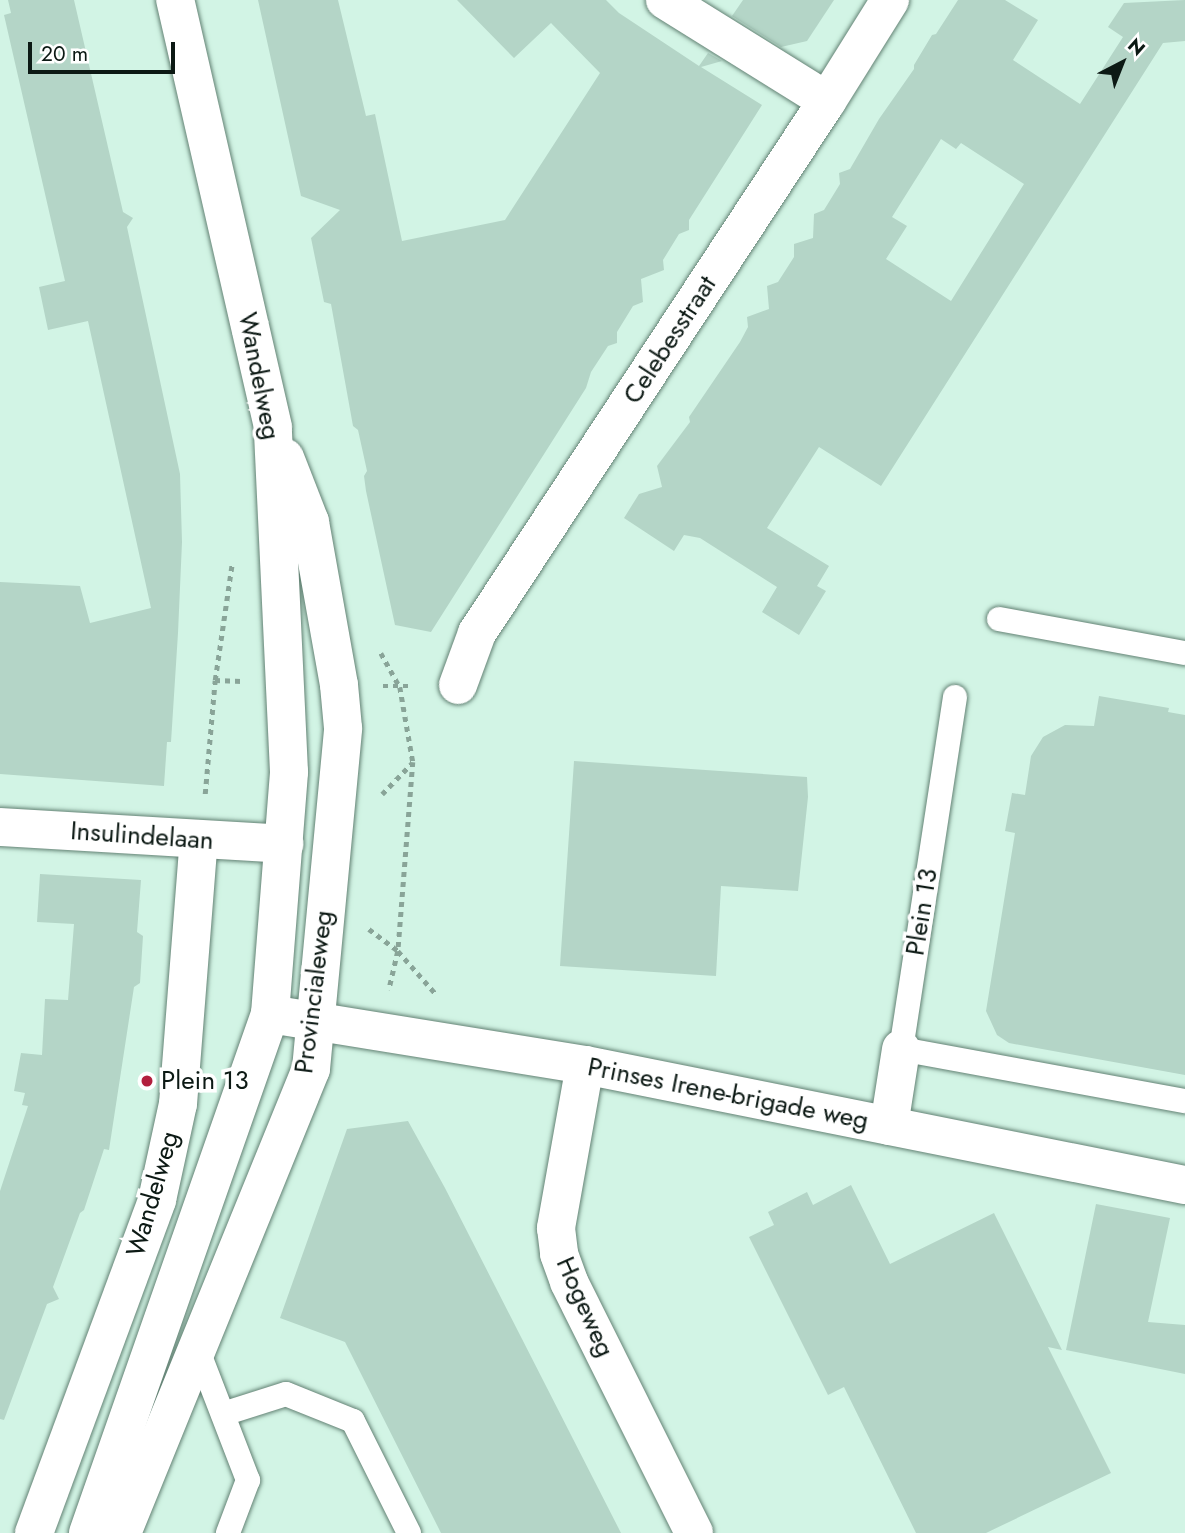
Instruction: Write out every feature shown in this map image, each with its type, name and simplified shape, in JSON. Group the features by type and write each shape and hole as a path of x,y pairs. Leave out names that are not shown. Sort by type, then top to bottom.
{"street":[{"name":"Wandelweg","path":"175,0 273,426 289,772 284,844"},
{"path":"665,0 827,101"},
{"name":"Celebesstraat","path":"458,685 477,633 827,101 890,0"},
{"name":"Provincialeweg","path":"122,1533 311,1069 313,1020 343,728 339,685 310,522 273,426"},
{"name":"Insulindelaan","path":"0,827 284,844"},
{"name":"Wandelweg","path":"34,1533 157,1200 178,1104 199,840"},
{"name":"Provincialeweg","path":"88,1533 270,1014 284,844"},
{"name":"Prinses Irene-brigade weg","path":"270,1014 585,1065 1185,1185"},
{"name":"Plein 13","path":"889,1126 901,1049"},
{"name":"Hogeweg","path":"585,1065 556,1228 559,1254 569,1282 694,1533"}],"lane":[{"path":"999,619 1185,653"},
{"name":"Plein 13","path":"901,1049 955,697"},
{"path":"901,1049 1185,1101"},
{"path":"197,1348 248,1480 228,1533"},
{"path":"223,1414 286,1394 353,1421 409,1533"}],"path":[{"path":"199,840 203,825 215,680 233,552"},
{"path":"360,922 398,951 413,762 400,687"},
{"path":"373,803 413,762"}],"building":[{"path":"8,0 74,0 123,212 133,218 127,227 180,474 182,542 178,633 171,742 167,742 164,786 0,774 0,582 80,586 90,623 151,608 88,321 48,330 39,287 65,281 4,15 11,13"},
{"path":"258,0 338,0 366,116 375,114 402,241 505,220 600,73 551,23 514,58 457,0 606,0 619,13 699,66 708,53 722,61 701,67 762,105 689,220 689,230 679,234 663,260 664,270 641,279 643,302 633,306 617,332 617,343 608,346 591,372 586,388 431,632 395,625 366,491 364,476 367,471 358,430 353,426 331,304 324,302 311,238 340,210 301,196"},
{"path":"743,0 834,0 807,41 781,47 732,16"},
{"path":"958,0 1005,0 1038,20 1013,60 1080,104 1123,37 1108,27 1124,3 1185,0 1185,41 1163,43 881,486 819,447 767,528 829,566 817,586 826,591 799,635 762,612 777,587 700,538 684,535 674,551 624,518 639,494 662,487 657,466 690,422 689,417 740,342 748,327 747,317 769,309 767,286 778,282 794,257 794,244 813,238 814,214 824,210 840,184 839,173 850,169 879,119 914,69 932,35 936,34","holes":["941,139 956,149 961,143 1024,184 951,301 886,259 907,226 892,217"]},
{"path":"1099,696 1169,708 1168,712 1185,715 1185,1075 1009,1043 997,1035 986,1011 1015,833 1005,831 1012,793 1025,795 1031,756 1043,737 1065,725 1094,726"},
{"path":"574,761 807,777 808,797 798,891 721,886 716,976 560,966"},
{"path":"40,874 141,880 137,932 143,936 140,983 134,987 109,1150 104,1149 84,1210 80,1213 53,1287 59,1299 47,1304 4,1420 0,1419 0,1191 28,1106 22,1105 25,1093 14,1091 21,1053 42,1055 45,999 68,1000 74,924 37,922"},
{"path":"408,1121 621,1533 441,1533 345,1342 280,1318 347,1129"},
{"path":"851,1185 890,1264 994,1213 1062,1350 1048,1347 1111,1473 986,1533 916,1533 844,1387 828,1395 749,1237 774,1225 768,1212 807,1192 813,1205"},
{"path":"1096,1204 1170,1218 1148,1322 1185,1325 1185,1374 1066,1350"}],"place":[{"name":"Plein 13","path":"147,1081"}]}
